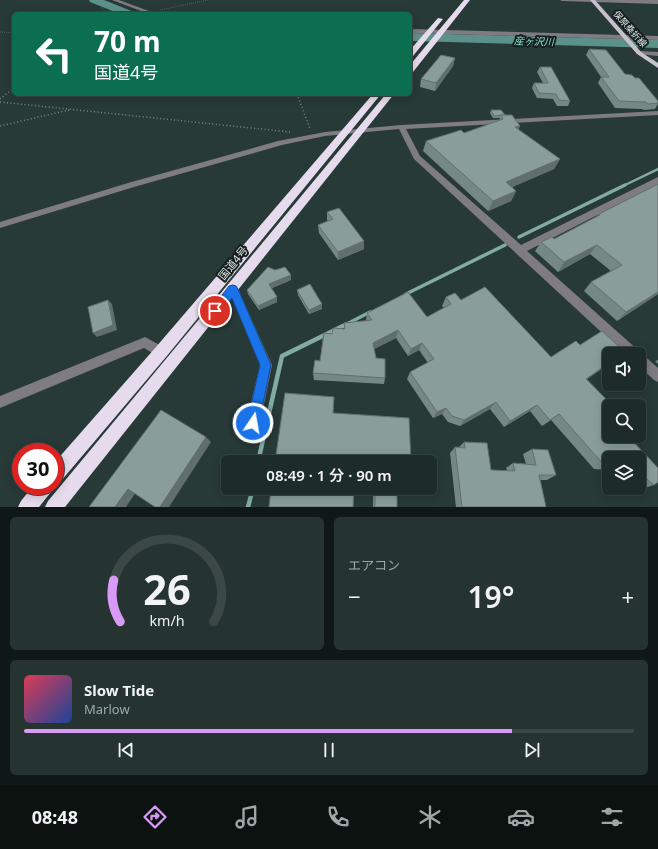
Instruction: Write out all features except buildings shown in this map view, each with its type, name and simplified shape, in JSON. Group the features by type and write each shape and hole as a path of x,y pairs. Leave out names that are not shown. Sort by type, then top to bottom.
{"highway":[{"path":"412,68 467,0"},
{"path":"412,52 446,12"},
{"name":"国道4号","path":"64,465 161,352 375,96"},
{"name":"国道4号","path":"54,507 233,289 388,96"},
{"path":"27,507 37,495"}],"main road":[{"name":"保原桑折線","path":"592,0 639,53 658,66"}],"street":[{"path":"114,0 149,12"},
{"path":"562,0 658,2"},
{"path":"412,31 658,38"},
{"path":"639,53 658,54"},
{"path":"0,225 131,185 281,143 312,137 361,130 401,127 658,112"},
{"path":"401,127 417,157 626,347"},
{"path":"520,250 658,180"},
{"path":"233,289 266,365 253,423"},
{"path":"0,402 145,342 161,352"},
{"path":"646,365 658,376"}],"path":[{"path":"156,12 208,0"},
{"path":"101,7 105,12"},
{"path":"0,32 12,34"},
{"path":"0,99 12,90"},
{"path":"299,96 312,137"},
{"path":"0,102 302,133 312,137"},
{"path":"0,126 71,110"}],"waterway":[{"name":"産ヶ沢川","path":"94,0 125,12"},
{"name":"産ヶ沢川","path":"412,37 658,44"},
{"path":"623,186 658,169"},
{"path":"519,237 625,185"},
{"path":"406,294 505,245"},
{"path":"346,325 370,312"},
{"path":"260,455 282,356 346,325"},
{"path":"248,507 251,495"}],"route":[{"path":"215,311 233,289 266,365 253,423"}]}
